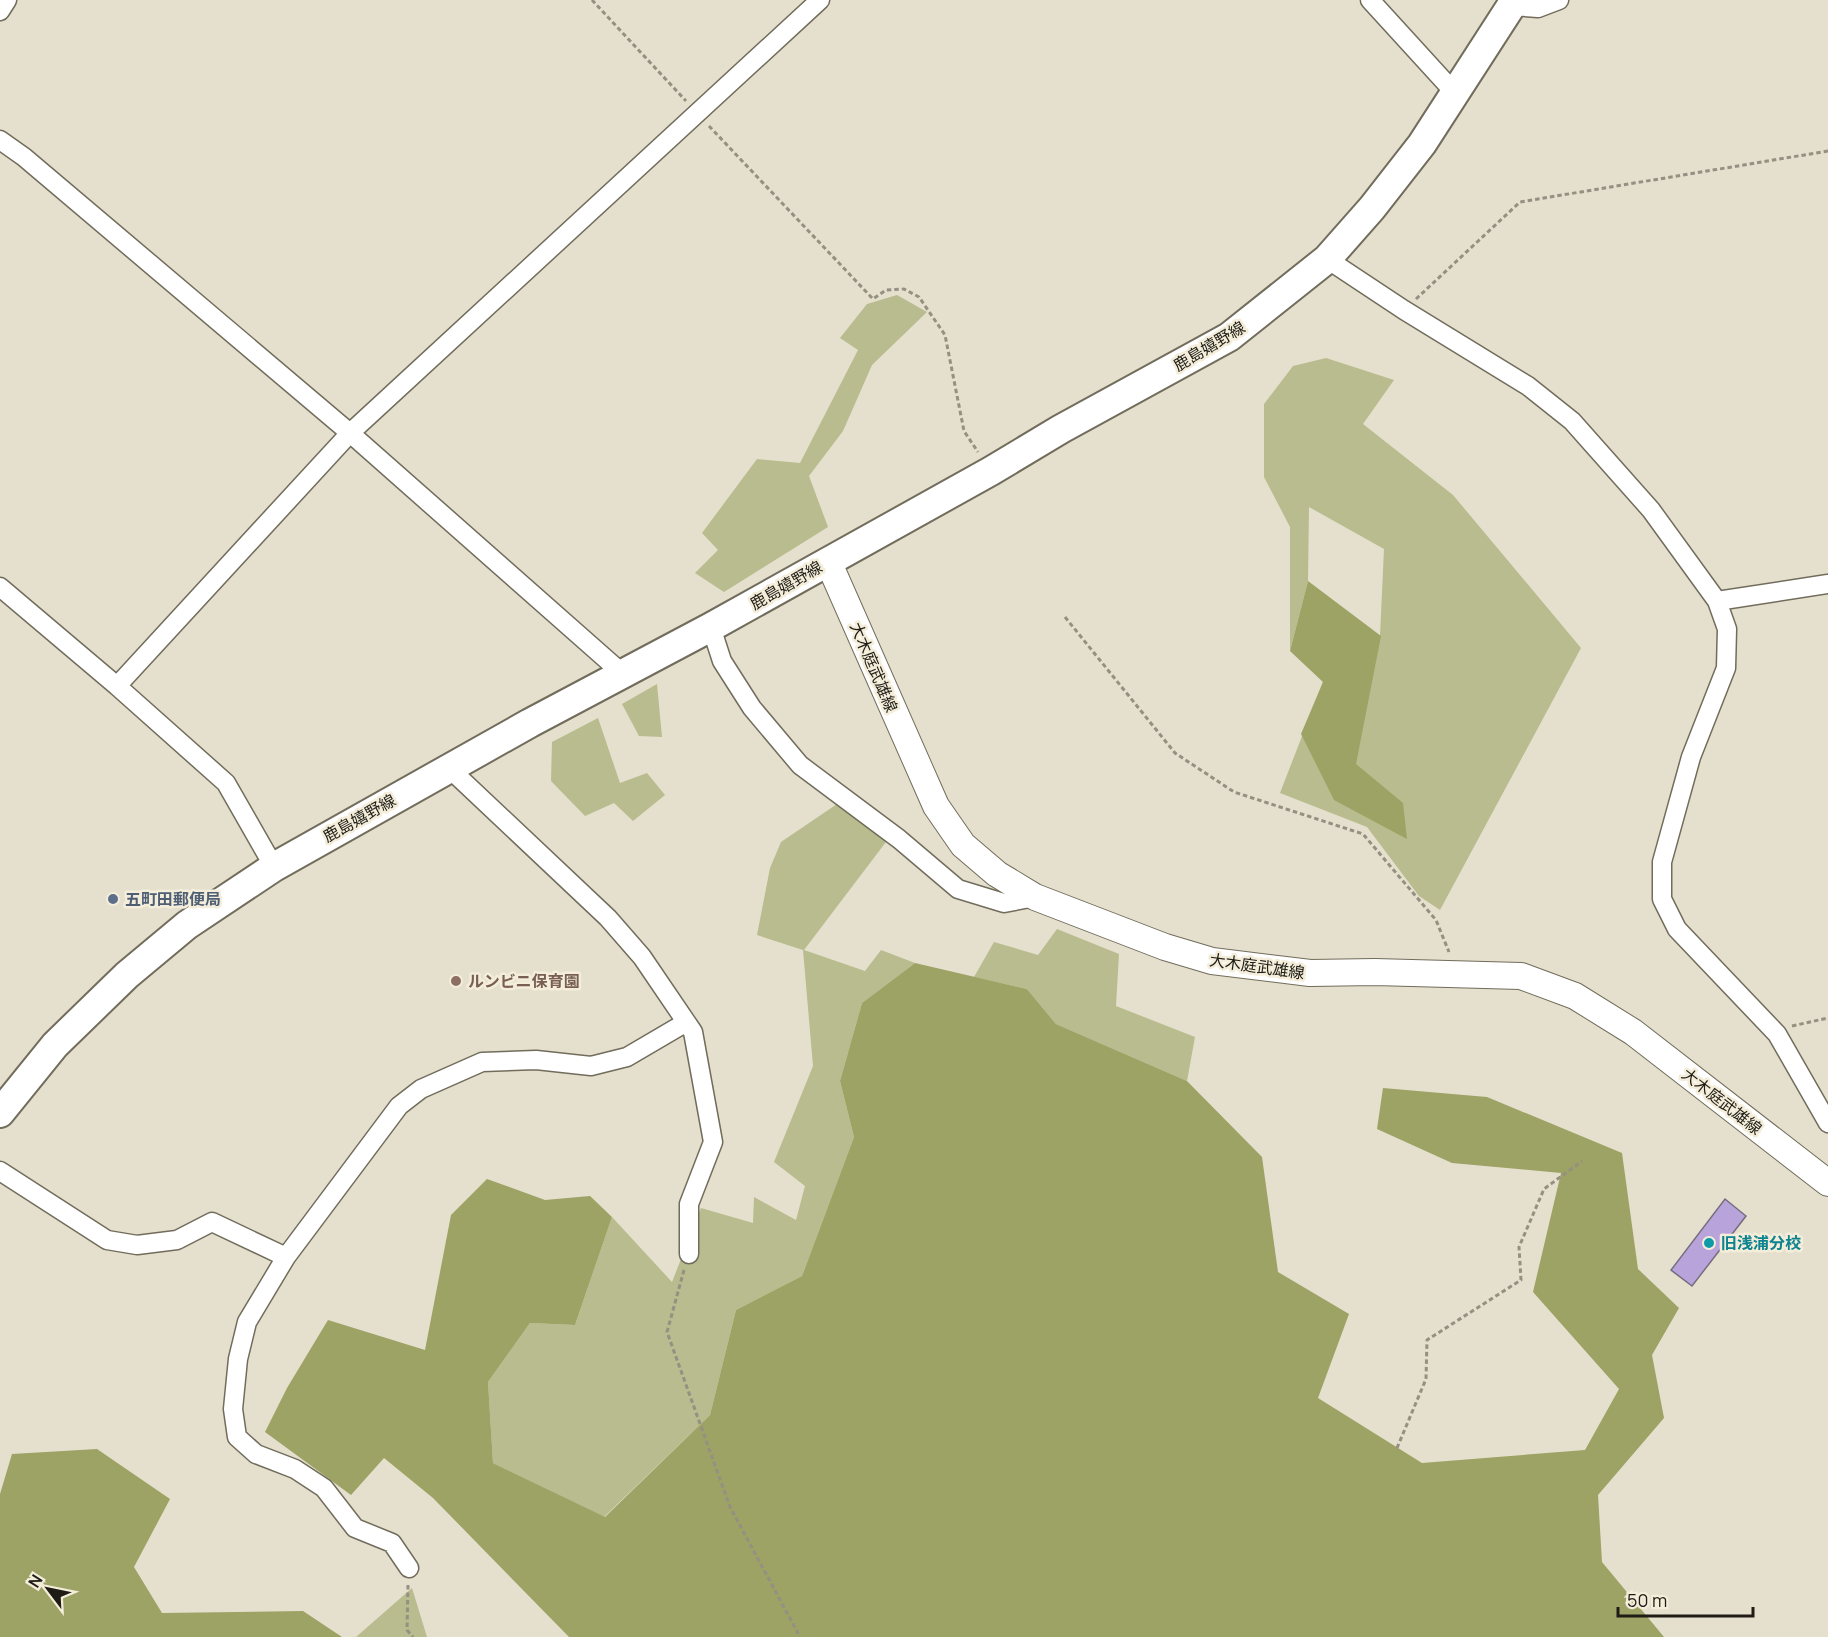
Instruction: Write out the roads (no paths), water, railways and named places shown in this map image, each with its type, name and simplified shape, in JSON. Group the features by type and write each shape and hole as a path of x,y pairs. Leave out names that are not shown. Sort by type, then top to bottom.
{"main road":[{"name":"鹿島嬉野線","path":"0,1113 55,1045 127,975 187,925 274,867 530,723 711,627 1229,337 1328,259 1372,208 1408,162 1514,3"},
{"name":"大木庭武雄線","path":"828,561 936,806 963,845 997,874 1035,897 1165,947 1212,961 1310,973 1458,973 1521,976 1545,983 1600,1010 1633,1032 1828,1183"}],"street":[{"path":"0,11 7,0"},
{"path":"117,686 350,433 820,0"},
{"path":"1370,0 1454,92"},
{"path":"1514,3 1538,8 1559,0"},
{"path":"0,140 24,157 350,433 622,674"},
{"path":"1328,259 1404,310 1528,386 1572,421 1651,510 1717,601 1727,629 1726,668 1688,767 1662,862 1662,898 1677,929 1776,1035 1828,1123"},
{"path":"1717,601 1828,584"},
{"path":"0,587 117,686 226,783 274,867"},
{"path":"711,627 722,661 752,708 800,765 899,839 958,890 1004,903 1035,897"},
{"path":"450,769 608,918 642,957 693,1032 713,1142 689,1204 689,1254"},
{"path":"409,1568 392,1543 355,1528 324,1488 295,1470 256,1454 237,1437 233,1409 238,1359 247,1322 286,1257 399,1106 421,1089 482,1062 536,1060 591,1066 627,1057 685,1023"},
{"path":"0,1171 107,1240 137,1245 177,1240 212,1222 286,1257"}],"place":[{"name":"五町田郵便局","path":"113,899"},
{"name":"ルンビニ保育園","path":"456,981"},
{"name":"旧浅浦分校","path":"1709,1243"}]}
